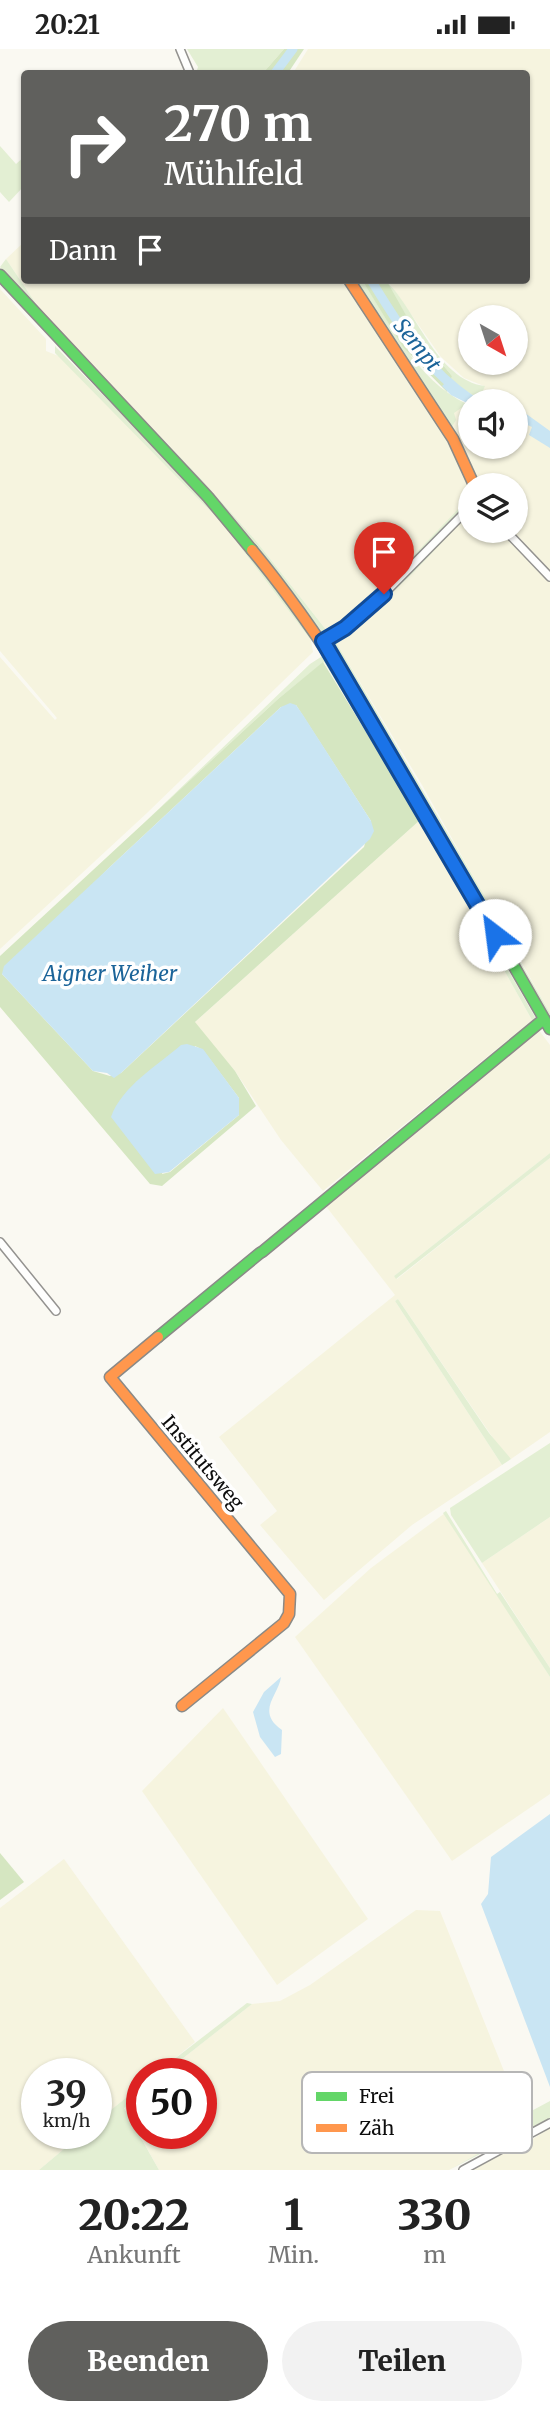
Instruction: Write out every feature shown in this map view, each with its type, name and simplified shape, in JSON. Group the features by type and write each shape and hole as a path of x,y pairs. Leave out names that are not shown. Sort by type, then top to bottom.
{"street":[{"path":"180,49 189,70"},
{"path":"0,275 234,525 323,641 550,1029"},
{"path":"352,284 453,439 469,473"},
{"path":"323,641 370,608 458,519"},
{"path":"517,543 550,577"},
{"name":"Institutsweg","path":"182,1706 284,1623 289,1614 290,1594 110,1377 544,1019"},
{"path":"0,1242 56,1311"},
{"path":"532,2133 550,2123"},
{"path":"463,2170 494,2153"}],"shaded area":[{"path":"308,49 550,49 550,571 524,543 528,543 528,473 458,473 458,543 514,543 550,582 550,1013 422,785 337,644 435,549 442,527 364,607 327,631 256,541 204,482 41,311 23,284 348,284 451,428 453,413 458,410 458,459 528,459 528,389 483,389 484,386 461,375 528,375 528,305 458,305 458,373 441,357 390,284 530,284 530,70 295,70"},
{"path":"21,245 21,281 6,259"},
{"path":"0,289 46,339 46,351 61,357 223,524 303,627 311,640 313,652 147,813 0,949 0,657 55,720 57,718 0,651"},
{"path":"420,820 532,1020 323,1191 281,1140 235,1071 194,1023"},
{"path":"538,1029 550,1045 550,1153 394,1276 397,1279 550,1158 550,1432 511,1459 506,1457 398,1299 395,1301 502,1465 412,1525 324,1600 260,1525 277,1511 219,1437 395,1295 325,1205"},
{"path":"445,1513 550,1677 550,1794 452,1861 295,1637 371,1568"},
{"path":"550,1517 550,1668 482,1563"},
{"path":"223,1708 368,1919 277,1985 142,1791"},
{"path":"64,1859 195,2042 175,2058 126,2058 126,2098 112,2109 112,2058 21,2058 21,2149 64,2149 39,2170 0,2170 0,1908"},
{"path":"416,1910 440,1911 504,2072 302,2072 302,2153 479,2153 449,2170 159,2170 147,2149 217,2149 217,2058 183,2058 252,2004 280,2001 310,1985"},
{"path":"550,2128 550,2170 472,2170 505,2153 532,2153 532,2139"}],"green space":[{"path":"187,49 284,49 266,70 197,70 198,67"},
{"path":"284,49 304,49 290,70 266,70"},
{"path":"0,146 16,164 21,160 21,189 9,202 0,192"},
{"path":"6,259 41,311 204,482 256,541 327,631 364,607 458,509 458,514 376,599 330,634 323,633 236,521 43,318 0,267"},
{"path":"357,284 365,284 419,366 433,381 458,399 458,410 454,413 456,420 451,428"},
{"path":"364,284 389,285 415,331 452,376 447,392 403,347"},
{"path":"387,284 453,371 468,381 485,386 484,389 463,389 450,381 452,376 415,331"},
{"path":"55,346 200,494 274,581 304,622 311,640 223,524 55,353"},
{"path":"458,521 458,526 414,572 337,644 515,948 514,951 550,1013 550,1020 330,644 363,616"},
{"path":"324,655 342,679 535,1017 533,1023 325,1192 532,1020 420,820 324,662 278,699 143,824 310,664"},
{"path":"323,662 420,820 195,1022 235,1071 256,1106 162,1186 150,1184 0,1007 0,956 278,699","holes":["296,705 371,821 364,847 121,1073 110,1076 93,1071 2,974 111,866 281,707","195,1046 203,1050 239,1098 239,1115 170,1172 162,1174"]},
{"path":"550,1153 550,1158 396,1279 394,1276"},
{"path":"398,1299 489,1433 511,1459 502,1465 395,1301"},
{"path":"550,1443 550,1517 482,1563 451,1515 450,1508"},
{"path":"446,1511 497,1594 500,1592 550,1668 550,1677 443,1513"},
{"path":"0,1853 24,1882 0,1900"},
{"path":"247,2003 252,2004 183,2058 176,2058"},
{"path":"126,2098 126,2149 147,2149 159,2170 39,2170 64,2149 112,2149 112,2109"},
{"path":"550,2101 550,2118 532,2127 532,2111"}],"water":[{"path":"448,380 462,389 458,389 458,398 442,386"},
{"path":"528,415 550,431 550,448 529,435 532,427 528,425"},
{"name":"Aigner Weiher","path":"290,703 296,705 303,715 371,821 374,831 370,839 121,1073 114,1078 107,1073 93,1071 2,974 4,966 281,707"},
{"path":"181,1045 203,1049 239,1098 239,1115 169,1172 155,1174 111,1117 132,1086"},
{"path":"281,1677 269,1710 274,1723 282,1730 281,1754 275,1757 260,1737 253,1712 264,1692"},
{"path":"550,1814 550,2087 481,1904 488,1894 491,1857"}],"waterway":[{"name":"Sempt","path":"277,70 293,49"},
{"name":"Sempt","path":"374,284 415,346 458,390"}],"traffic: fast":[{"path":"0,275 208,497 252,550"},
{"path":"469,888 550,1029"},
{"path":"262,1252 544,1019"},
{"path":"158,1337 260,1253"}],"traffic: slow":[{"path":"352,284 453,439 469,473"},
{"path":"252,550 313,630 341,672 469,888"},
{"path":"158,1337 110,1377 290,1594 289,1614 284,1623 182,1706"}],"route":[{"path":"384,594 345,628 323,641 495,935"}]}
